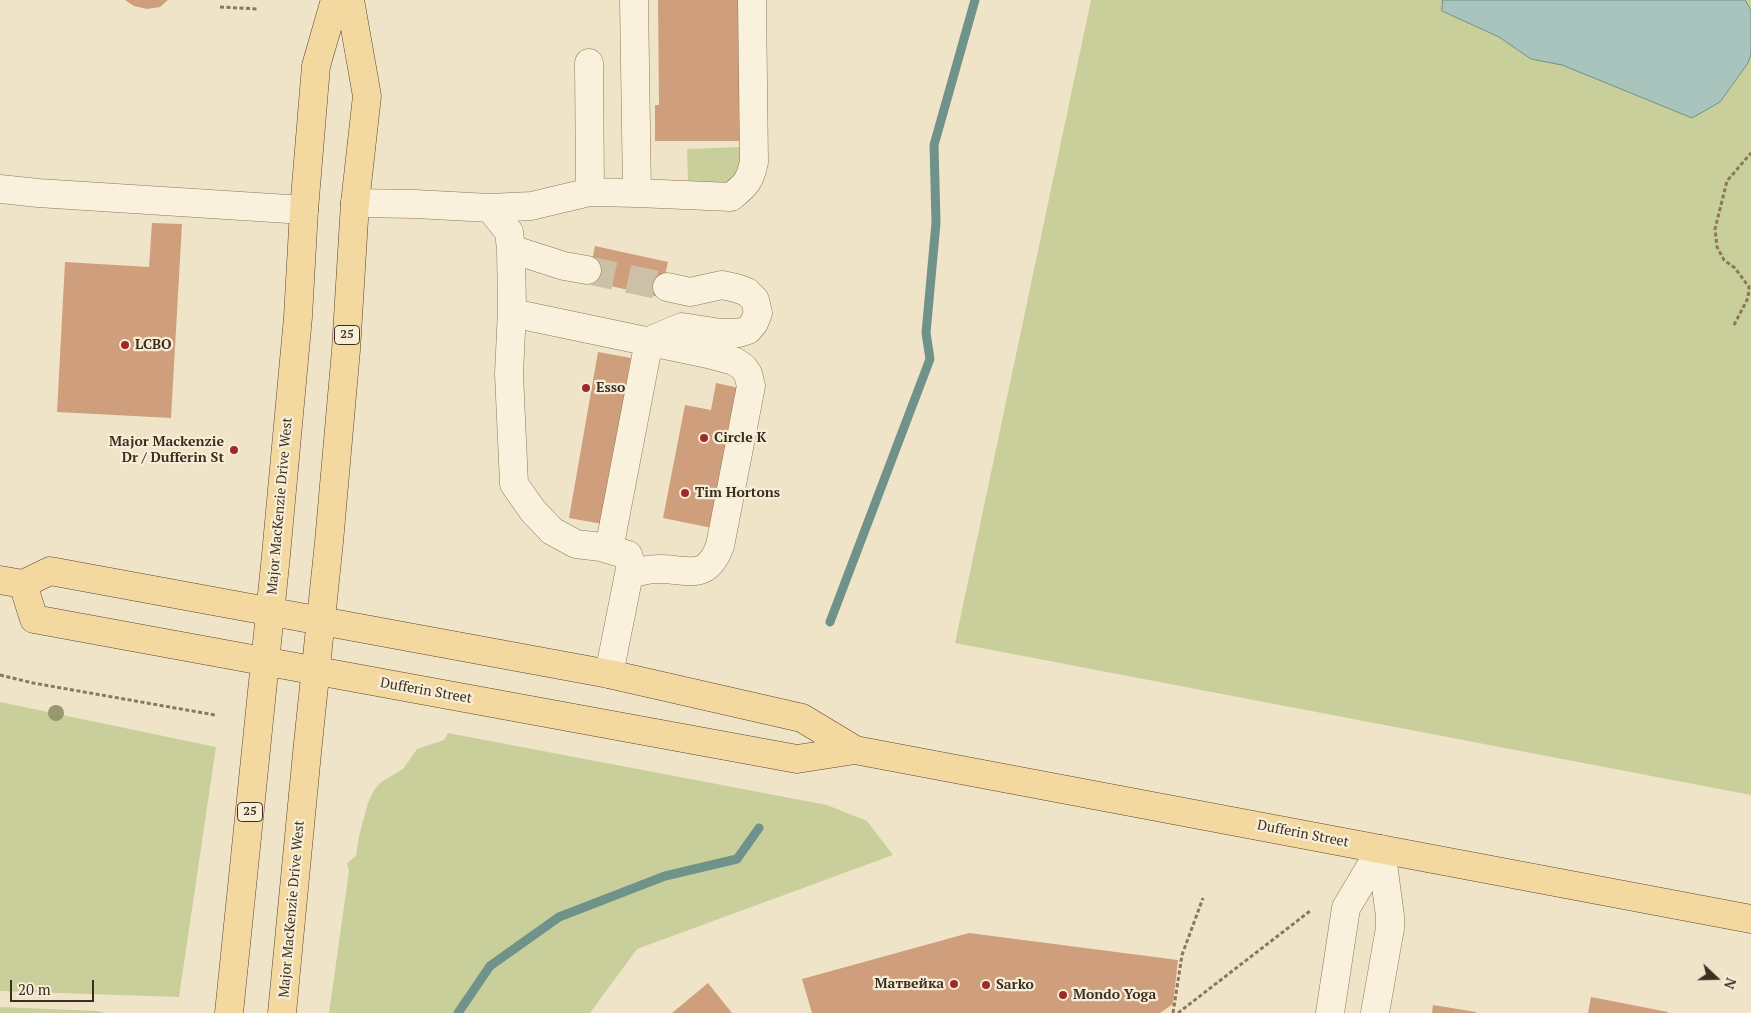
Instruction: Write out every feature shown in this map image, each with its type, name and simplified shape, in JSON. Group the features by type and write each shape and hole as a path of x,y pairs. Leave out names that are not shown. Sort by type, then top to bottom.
{"main road":[{"name":"Major MacKenzie Drive West","path":"229,1013 298,317 304,210 316,66 335,0"},
{"name":"Major MacKenzie Drive West","path":"282,1013 321,620 346,350 355,203 367,96 350,0"},
{"name":"Dufferin Street","path":"855,750 802,718 609,674 50,571 12,582 34,619 797,758 855,750 1751,919"}],"street":[{"path":"634,0 637,193"},
{"path":"355,203 490,208 531,206 590,192 731,197 744,187 751,177 754,162 752,0"},
{"path":"589,63 590,192"},
{"path":"0,189 304,210"},
{"path":"490,208 510,232 512,313 509,374 514,484 533,511 552,531 576,544 609,549 628,555 631,564 609,674"},
{"path":"511,249 564,266 587,270"},
{"path":"650,341 682,327 722,333 739,333 748,330 754,323 758,312 755,300 747,292 736,288 722,285 690,292 667,287"},
{"path":"512,313 650,341 734,361 748,374 751,386 720,546 711,564 703,569 694,571 642,570 629,575"},
{"path":"609,549 650,341"},
{"path":"1330,1013 1346,908 1381,849"},
{"path":"1374,1013 1390,928 1381,849"}],"path":[{"path":"220,7 258,9"},
{"path":"1734,325 1748,298 1748,287 1735,268 1724,260 1717,247 1714,228 1727,181 1751,153"},
{"path":"0,675 33,683 215,715"},
{"path":"1173,1013 1182,955 1203,898"},
{"path":"1178,1013 1310,911"}],"green space":[{"path":"1091,0 1751,0 1751,795 955,643"},
{"path":"741,147 742,184 688,185 687,149"},
{"path":"0,702 216,747 179,997 0,991"},
{"path":"448,733 827,805 867,821 893,855 637,949 590,1013 329,1013 349,871 347,863 356,856 368,803 374,790 381,782 403,769 417,749 444,740"},
{"path":"0,1007 99,1011 105,1013 0,1013"}],"water":[{"path":"1443,0 1745,0 1751,10 1751,54 1748,63 1720,102 1692,118 1562,65 1531,59 1499,37 1442,11"}],"building":[{"path":"125,0 168,0 160,7 147,9 134,6"},
{"path":"658,0 743,0 743,141 655,141 655,105 659,105"},
{"path":"152,223 182,224 171,418 57,412 65,262 149,267"},
{"path":"595,246 668,262 660,297 588,281"},
{"path":"598,352 631,358 602,524 569,518"},
{"name":"Circle K","path":"716,383 739,388 712,528 663,518 685,405 711,410"},
{"path":"969,933 1178,960 1173,1004 1160,1013 812,1013 802,979"},
{"path":"708,983 732,1013 672,1013"},
{"path":"1591,997 1668,1012 1668,1013 1588,1013"},
{"path":"1433,1005 1476,1012 1476,1013 1432,1013"}],"waterway":[{"path":"830,622 930,359 926,333 936,223 934,145 975,0"},
{"path":"458,1013 490,966 559,917 665,876 737,859 759,828"}],"tunnel":[{"path":"587,270 667,287"}],"place":[{"name":"LCBO","path":"125,345"},
{"name":"Esso","path":"586,388"},
{"name":"Circle K","path":"704,438"},
{"name":"Major Mackenzie Dr / Dufferin St","path":"234,450"},
{"name":"Tim Hortons","path":"685,493"},
{"name":"Матвейка","path":"954,984"},
{"name":"Sarko","path":"986,985"},
{"name":"Mondo Yoga","path":"1063,995"}]}
